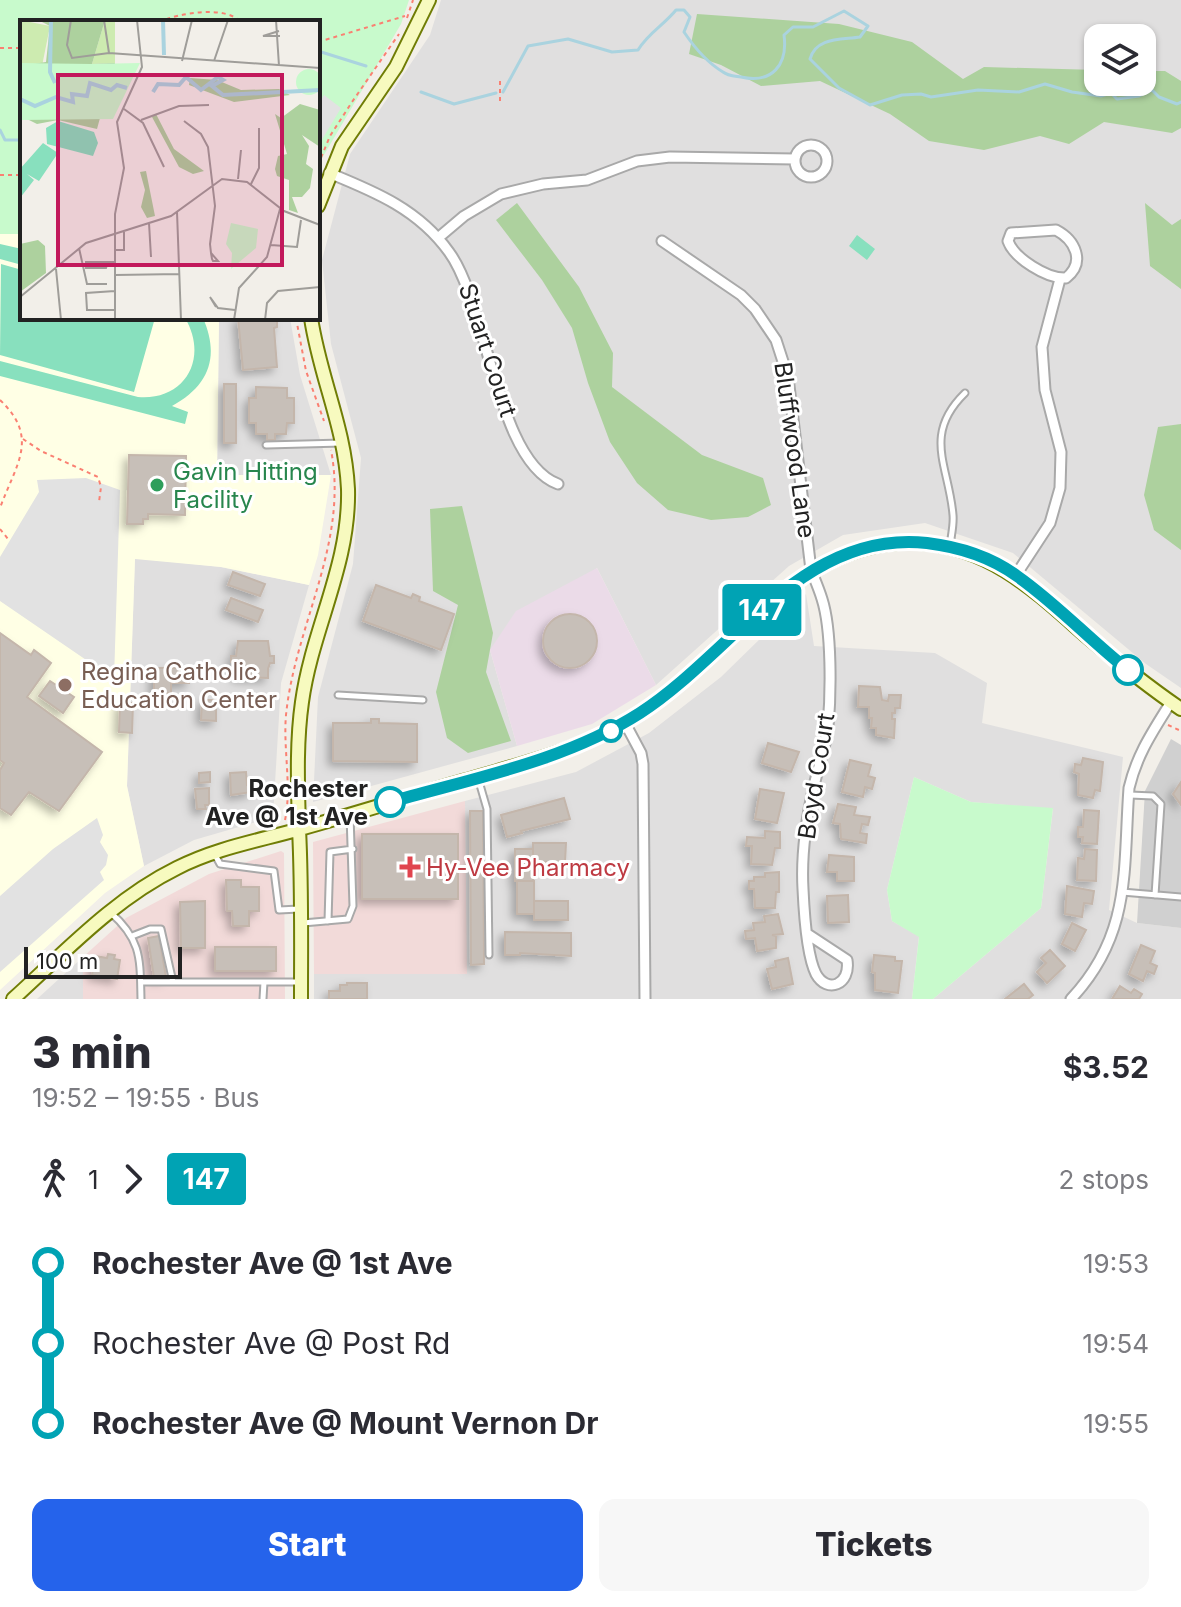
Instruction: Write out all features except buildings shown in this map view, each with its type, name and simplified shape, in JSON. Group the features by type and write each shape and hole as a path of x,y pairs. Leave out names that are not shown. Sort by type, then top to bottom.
{"main road":[{"path":"320,194 324,169 396,67 427,6"},
{"path":"301,999 297,798 301,705 306,675 340,567 347,525 348,492 336,444 333,400 311,320"},
{"path":"13,999 109,911 176,868 213,853 572,748 625,723 671,690 811,570 846,554 883,544 921,543 950,547 977,555 1016,575 1114,659 1176,705"}],"street":[{"path":"438,238 464,216 501,194 543,184 587,180 637,161 670,157 795,159"},
{"name":"Stuart Court","path":"324,169 392,200 438,238 460,268 468,286 497,384 520,444 541,474 558,484"},
{"path":"1016,575 1050,523 1060,488 1061,452 1045,390 1042,347 1060,279 1072,273 1077,261 1076,250 1066,235 1048,229 1011,233 1008,241 1017,254 1060,279"},
{"name":"Bluffwood Lane","path":"662,241 741,295 755,309 776,340 788,377 811,570"},
{"name":"Boyd Court","path":"809,935 847,960 849,971 845,979 837,984 827,984 818,978 813,967 803,890 809,804 828,729 829,690 826,618 811,570"},
{"path":"1071,999 1094,971 1116,925 1122,892 1129,795 1139,752 1176,705"},
{"path":"625,723 641,753 643,764 645,999"}],"lane":[{"path":"950,547 953,515 942,461 943,421 965,393"},
{"path":"266,445 336,444"},
{"path":"338,695 423,700"},
{"path":"478,777 487,809 489,955"},
{"path":"1129,795 1153,796 1161,804 1155,895"},
{"path":"300,923 348,919 353,906 350,814"},
{"path":"328,921 330,852 353,849"},
{"path":"213,853 220,864 274,871 279,910 300,909"},
{"path":"1122,892 1181,897"},
{"path":"109,911 132,936 139,956 141,999"},
{"path":"132,936 150,929 161,929 173,982"},
{"path":"141,982 301,982"},
{"path":"263,999 264,982"}],"path":[{"path":"324,169 330,136 399,33 413,0"},
{"path":"320,41 408,16 427,6"},
{"path":"164,20 193,12 233,16 238,20"},
{"path":"500,81 500,102"},
{"path":"285,820 288,700 297,650 317,591 335,513 336,444 306,371 296,320"},
{"path":"0,400 22,428 22,449 0,508"},
{"path":"22,439 98,477 101,487 99,502"},
{"path":"0,529 8,539"},
{"path":"1170,726 1181,731"}],"shaded area":[{"path":"441,0 1181,0 1181,688 1146,664 1013,553 925,523 843,535 789,566 656,685 597,568 490,650 517,746 313,802 318,697 353,564 361,458 331,344 322,260 350,154 430,35"},
{"path":"324,95 341,108 320,143 320,102"},
{"name":"Regina Catholic Education Center","path":"0,234 20,234 20,320 219,320 217,475 331,475 318,555 309,585 221,567 135,559 127,786 144,866 105,893 0,990"},
{"path":"219,320 290,320 300,375 331,475 217,476"},
{"path":"86,478 120,490 114,679 0,601 0,557 39,492 37,480"},
{"path":"135,558 221,567 309,585 281,683 273,817 194,840 144,866 127,786"},
{"path":"597,568 656,685 592,724 517,746 490,650 516,611"},
{"path":"806,594 814,646 935,653 987,683 982,723 1123,757 1109,910 1137,923 1181,928 1181,999 933,999 1041,908 1053,809 971,802 914,777 887,890 892,921 919,936 912,999 314,999 314,974 466,974 465,801 576,772 649,733 721,677"},
{"path":"1171,739 1181,745 1181,928 1137,923 1145,791"},
{"path":"465,801 467,974 314,974 313,842"},
{"path":"97,818 103,835 100,842 108,855 106,865 100,872 104,880 0,972 0,896 53,849"},
{"path":"281,851 284,853 285,999 83,999 83,957 126,918 209,874"},
{"path":"83,957 83,999 37,999"}],"green space":[{"path":"0,0 409,0 401,24 320,162 320,20 20,20 20,234 0,234"},
{"path":"697,14 839,24 912,42 963,79 984,67 1084,70 1084,96 1156,96 1156,71 1165,71 1181,81 1181,128 1172,133 1104,122 1069,144 1040,136 984,150 929,141 890,114 820,81 761,86 721,65 689,54"},
{"path":"517,203 579,287 613,353 612,387 702,455 763,478 771,505 748,517 711,520 668,510 637,483 610,442 572,328 542,280 496,220"},
{"path":"1145,203 1172,225 1181,219 1181,289 1150,266"},
{"path":"857,235 875,249 867,260 849,246"},
{"path":"0,244 20,249 20,264 0,259"},
{"path":"1,264 20,269 20,320 154,320 134,392 0,355"},
{"path":"186,320 204,320 211,345 210,358 203,380 172,406 188,412 185,424 0,376 0,361 138,397 154,396 169,392 188,374 193,362 192,333"},
{"path":"1181,424 1181,550 1154,530 1144,495 1158,427"},
{"path":"462,506 493,633 486,672 511,741 468,753 447,738 436,692 458,605 433,591 430,509"},
{"path":"914,777 971,802 1053,808 1041,908 933,999 912,999 919,937 892,921 887,890"}],"waterway":[{"path":"503,92 528,46 568,39 612,52 638,50 676,10 684,10 690,17 684,32 712,64 729,75 761,78 776,70 783,55 784,35 793,27 813,27 844,11 868,26 860,37 823,43 810,59 839,88 870,105 902,95 931,97 978,90 1019,92 1045,84 1101,96 1111,93 1117,99 1139,96 1152,90 1159,97 1177,104 1181,102"},
{"path":"320,52 366,66"},
{"path":"421,92 454,104 496,93"},
{"path":"0,130 5,140 20,140"}],"bus line":[{"name":"147","path":"390,802 550,756 615,729 671,690 811,570 846,554 883,544 940,545 994,562 1034,589 1128,670"}],"place":[{"name":"Gavin Hitting Facility","path":"157,485"},
{"name":"Regina Catholic Education Center","path":"65,685"},
{"name":"Rochester Ave @ 1st Ave","path":"390,802"},
{"name":"Hy-Vee Pharmacy","path":"410,867"}]}
